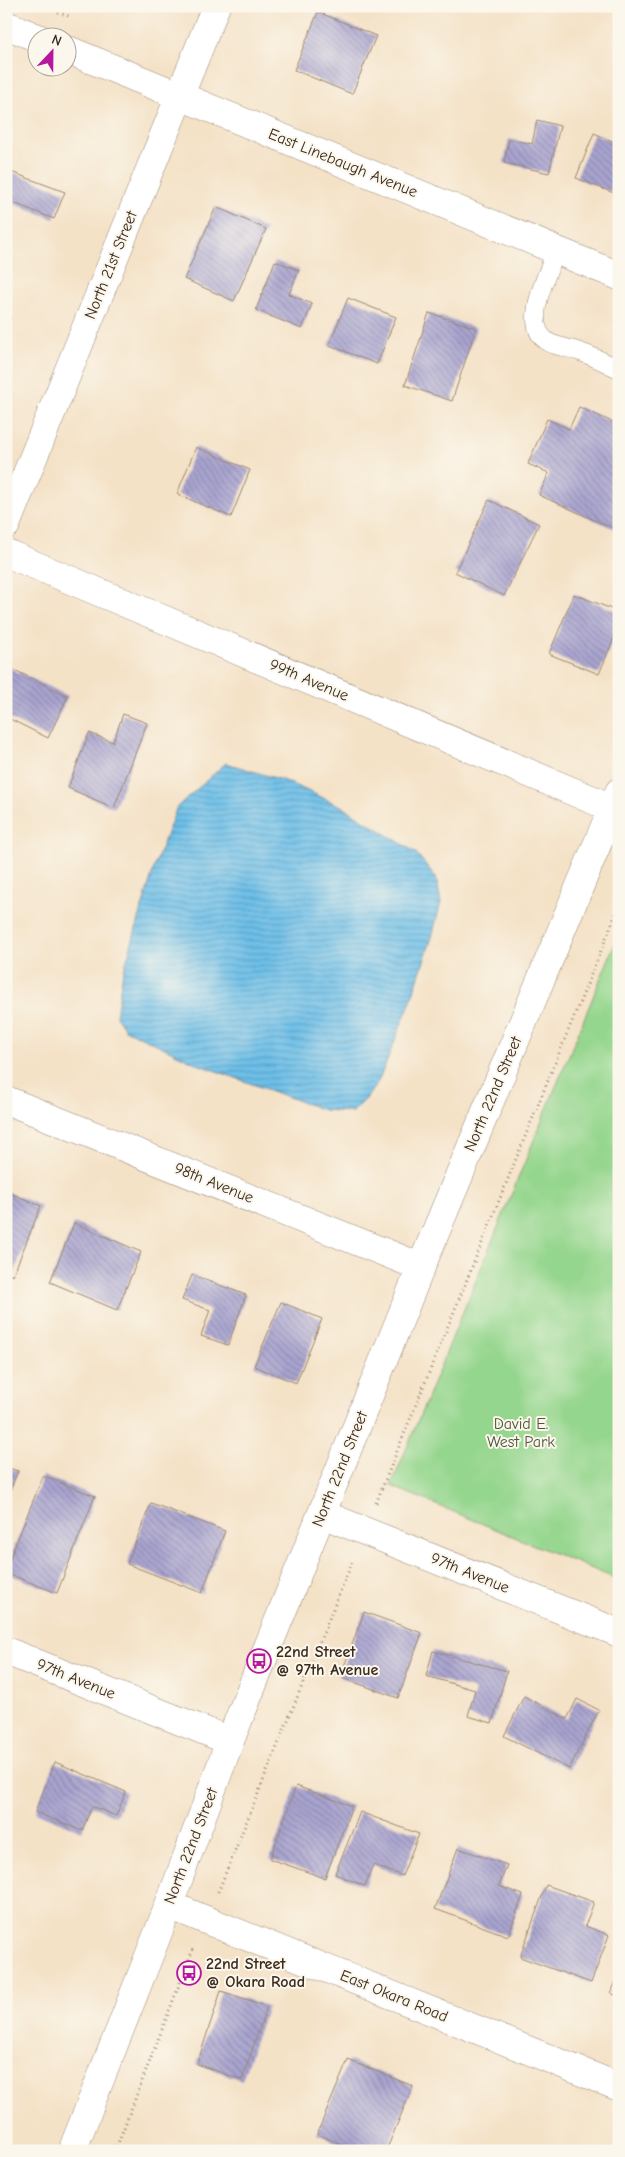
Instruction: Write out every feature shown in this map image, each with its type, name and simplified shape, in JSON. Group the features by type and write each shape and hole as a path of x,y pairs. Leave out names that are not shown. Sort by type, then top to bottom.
{"street":[{"name":"North 21st Street","path":"6,524 216,6"},
{"path":"6,25 28,34"},
{"name":"East Linebaugh Avenue","path":"78,54 619,276"},
{"name":"99th Avenue","path":"6,553 615,800"},
{"name":"North 22nd Street","path":"72,2151 169,1905 230,1741 422,1267 615,800"},
{"name":"98th Avenue","path":"6,1100 422,1267"},
{"name":"97th Avenue","path":"322,1514 619,1633"},
{"name":"97th Avenue","path":"6,1651 230,1741"},
{"name":"East Okara Road","path":"169,1905 619,2087"}],"lane":[{"path":"556,251 536,303 536,324 540,335 549,343 580,352 619,369"}],"path":[{"path":"115,2151 205,1920 619,906"}],"green space":[{"name":"David E. West Park","path":"619,934 619,1580 391,1486"}],"water":[{"path":"226,763 285,781 341,806 415,852 436,877 441,902 432,937 410,1003 379,1080 366,1099 352,1112 324,1110 200,1065 125,1029 116,1016 122,977 154,867 177,807"}],"building":[{"path":"318,12 376,36 352,94 294,70"},
{"path":"537,120 560,126 549,173 504,163 509,139 532,144"},
{"path":"594,133 619,144 619,195 576,178"},
{"path":"11,172 65,192 54,219 6,200 6,185"},
{"path":"216,207 266,229 234,301 184,279"},
{"path":"275,261 299,270 289,294 312,304 302,329 256,310"},
{"path":"348,298 396,317 377,364 329,345"},
{"path":"429,313 476,328 452,401 405,385"},
{"path":"6,317 11,319 6,328"},
{"path":"579,407 619,425 619,531 539,495 549,473 528,464 547,419 569,429"},
{"path":"196,447 250,470 231,517 177,494"},
{"path":"489,500 539,524 504,596 455,572"},
{"path":"574,594 619,612 619,626 599,674 549,654"},
{"path":"8,667 68,696 48,738 6,717 6,671"},
{"path":"123,714 147,723 114,808 68,788 89,733 113,742"},
{"path":"6,1191 41,1206 13,1275 6,1272"},
{"path":"74,1223 141,1252 117,1310 50,1282"},
{"path":"192,1275 246,1295 228,1345 201,1336 210,1310 182,1300"},
{"path":"281,1302 322,1319 296,1383 254,1366"},
{"path":"6,1467 18,1471 6,1500"},
{"path":"43,1476 95,1496 57,1593 6,1573 6,1568"},
{"path":"151,1503 225,1531 202,1593 127,1564"},
{"path":"364,1612 422,1633 398,1698 340,1677"},
{"path":"433,1651 507,1671 492,1723 468,1716 475,1690 426,1676"},
{"path":"524,1696 567,1719 577,1699 599,1710 569,1769 504,1736"},
{"path":"55,1762 126,1792 116,1816 92,1806 82,1831 35,1812"},
{"path":"296,1786 352,1806 325,1878 270,1859"},
{"path":"360,1812 419,1834 402,1876 373,1865 365,1886 335,1874"},
{"path":"458,1848 507,1865 499,1886 523,1895 508,1936 435,1909"},
{"path":"546,1885 594,1902 585,1926 609,1935 591,1983 520,1957"},
{"path":"619,1974 619,1997 611,1993"},
{"path":"221,1991 267,2006 242,2080 197,2064"},
{"path":"348,2060 413,2086 386,2151 357,2151 317,2134"}],"place":[{"name":"22nd Street @ 97th Avenue","path":"259,1661"},
{"name":"22nd Street @ Okara Road","path":"189,1973"}]}
